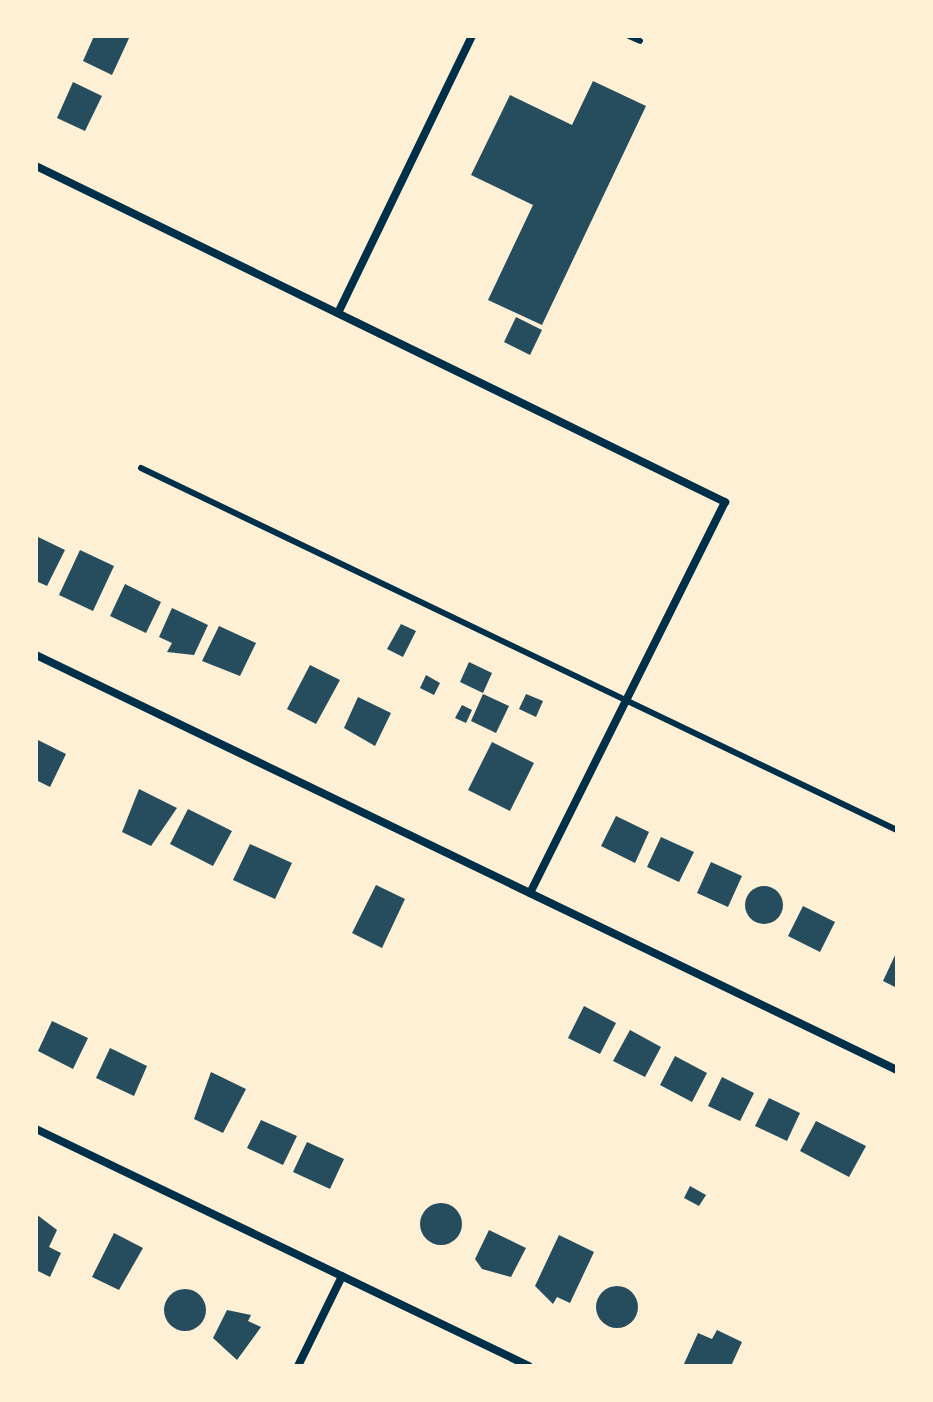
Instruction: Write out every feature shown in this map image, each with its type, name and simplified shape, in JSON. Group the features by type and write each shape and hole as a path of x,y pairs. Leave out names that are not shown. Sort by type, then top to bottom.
{"street":[{"path":"338,313 472,36"},
{"path":"36,166 725,502 530,893"},
{"path":"36,655 897,1070"},
{"path":"36,1129 529,1366"},
{"path":"298,1366 342,1276"}],"lane":[{"path":"629,36 640,41"},
{"path":"141,468 897,830"}],"building":[{"path":"94,36 130,36 112,75 83,61"},
{"path":"593,81 646,106 542,325 488,300 533,205 471,175 510,95 572,125"},
{"path":"73,82 102,96 85,131 57,118"},
{"path":"516,317 542,330 530,355 504,342"},
{"path":"36,536 65,550 47,586 36,581"},
{"path":"80,550 114,566 93,611 59,595"},
{"path":"125,584 161,602 146,633 110,616"},
{"path":"172,608 208,625 194,655 167,652 172,643 159,637"},
{"path":"401,624 416,631 403,657 387,649"},
{"path":"219,626 256,643 240,676 202,661"},
{"path":"469,662 492,673 483,693 460,682"},
{"path":"310,665 340,680 316,724 287,709"},
{"path":"426,675 440,683 434,695 420,688"},
{"path":"483,694 509,706 496,733 471,721"},
{"path":"526,694 543,701 536,717 519,709"},
{"path":"358,697 391,713 375,746 344,728"},
{"path":"462,705 472,710 466,723 455,718"},
{"path":"36,739 66,754 50,787 36,780"},
{"path":"492,742 534,763 510,811 468,790"},
{"path":"139,789 177,808 151,846 122,832"},
{"path":"188,809 232,831 213,866 170,844"},
{"path":"616,816 649,832 635,863 601,846"},
{"path":"661,837 694,852 679,882 647,867"},
{"path":"250,844 292,863 275,899 233,880"},
{"path":"711,862 742,876 728,907 697,893"},
{"path":"376,885 405,899 382,948 352,933"},
{"path":"764,886 777,892 783,905 777,918 764,924 751,918 745,905 751,892"},
{"path":"803,906 835,922 820,952 788,936"},
{"path":"897,951 897,988 883,981"},
{"path":"584,1006 616,1023 600,1054 568,1038"},
{"path":"52,1021 88,1038 73,1069 38,1051"},
{"path":"630,1030 661,1047 645,1077 613,1061"},
{"path":"110,1048 147,1066 134,1096 96,1078"},
{"path":"675,1056 707,1073 692,1102 660,1085"},
{"path":"211,1072 246,1089 223,1133 194,1119"},
{"path":"722,1077 754,1093 740,1121 708,1106"},
{"path":"769,1098 800,1113 787,1141 755,1126"},
{"path":"261,1120 297,1136 283,1165 247,1148"},
{"path":"816,1121 866,1146 849,1177 800,1151"},
{"path":"307,1142 344,1159 330,1189 293,1172"},
{"path":"690,1186 706,1195 699,1206 684,1198"},
{"path":"441,1203 456,1209 462,1224 456,1239 441,1245 426,1239 420,1224 426,1209"},
{"path":"36,1214 57,1230 49,1247 61,1253 50,1277 36,1270"},
{"path":"489,1230 526,1248 511,1277 482,1269 475,1259"},
{"path":"114,1233 143,1248 119,1290 92,1277"},
{"path":"559,1235 594,1252 570,1303 557,1297 553,1304 535,1286"},
{"path":"617,1286 632,1292 638,1307 632,1322 617,1328 602,1322 596,1307 602,1292"},
{"path":"185,1289 200,1295 206,1310 200,1325 185,1331 170,1325 164,1310 170,1295"},
{"path":"227,1310 251,1315 248,1321 261,1327 237,1360 213,1338"},
{"path":"717,1330 742,1342 731,1366 683,1366 698,1333 712,1339"}]}
